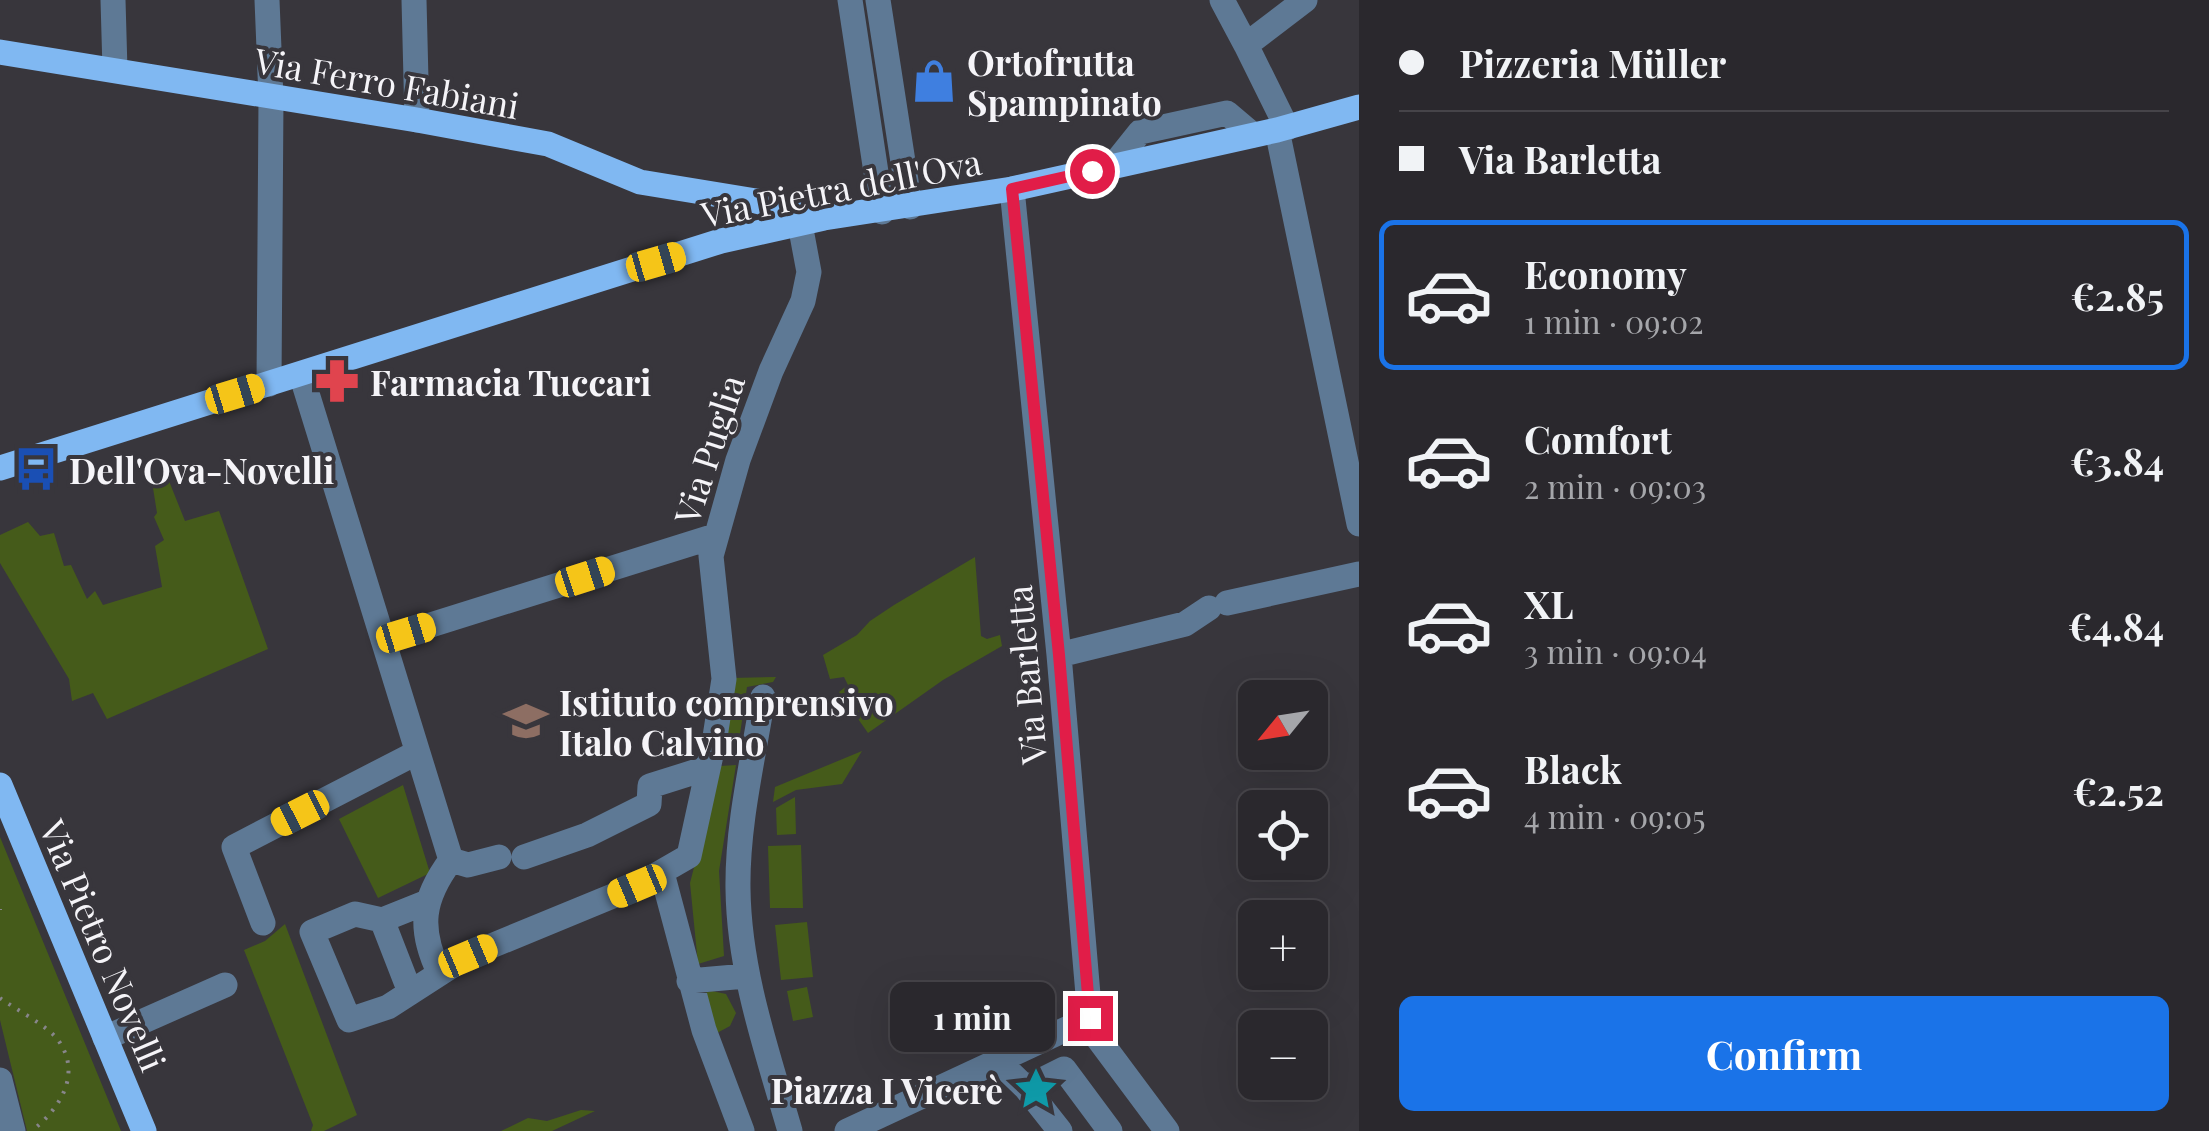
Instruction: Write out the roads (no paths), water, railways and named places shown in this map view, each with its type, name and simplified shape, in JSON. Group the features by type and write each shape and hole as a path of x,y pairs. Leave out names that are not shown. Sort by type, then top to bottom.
{"main road":[{"name":"Via Ferro Fabiani","path":"0,52 548,144 640,182 763,202 812,221"},
{"name":"Via Pietra dell'Ova","path":"0,468 721,241 812,221 1012,189 1272,131 1359,106"},
{"path":"763,202 773,222 768,231"},
{"name":"Via Pietro Novelli","path":"0,785 144,1131"}],"street":[{"path":"113,0 115,70"},
{"path":"266,0 271,98 269,384"},
{"path":"414,0 417,120"},
{"path":"850,0 882,212"},
{"path":"878,0 910,207"},
{"path":"1222,0 1246,45 1272,131 1359,524"},
{"path":"1246,45 1305,0"},
{"name":"Via Barletta","path":"1012,189 1059,655 1090,1018 1096,1037 1167,1131"},
{"name":"Via Puglia","path":"662,873 692,850 724,679 712,576 715,536 758,406 803,301 812,221"},
{"path":"301,374 451,860"},
{"path":"383,640 715,536"},
{"path":"1059,655 1186,624 1218,606 1359,574"},
{"path":"763,697 738,854 740,923 746,976 790,1131"},
{"path":"263,922 234,847 416,753"},
{"path":"451,860 468,865 587,836 649,804 650,786 707,768"},
{"path":"439,972 427,938 427,902 434,883 451,860"},
{"path":"427,902 382,920 355,914 312,932 349,1020 388,1007 468,956 662,873 689,982 742,1131"},
{"path":"382,920 410,992"},
{"path":"689,982 746,976"},
{"path":"106,1038 225,984"},
{"path":"846,1131 1090,1018"},
{"path":"997,1060 1026,1088 1060,1131"},
{"path":"1026,1088 1064,1070 1110,1131"},
{"path":"0,1080 12,1131"}],"place":[{"name":"Ortofrutta Spampinato","path":"934,81"},
{"name":"Farmacia Tuccari","path":"337,381"},
{"name":"Dell'Ova-Novelli","path":"36,469"},
{"name":"Istituto comprensivo Italo Calvino","path":"526,721"},
{"name":"Piazza I Vicerè","path":"1036,1089"}]}
